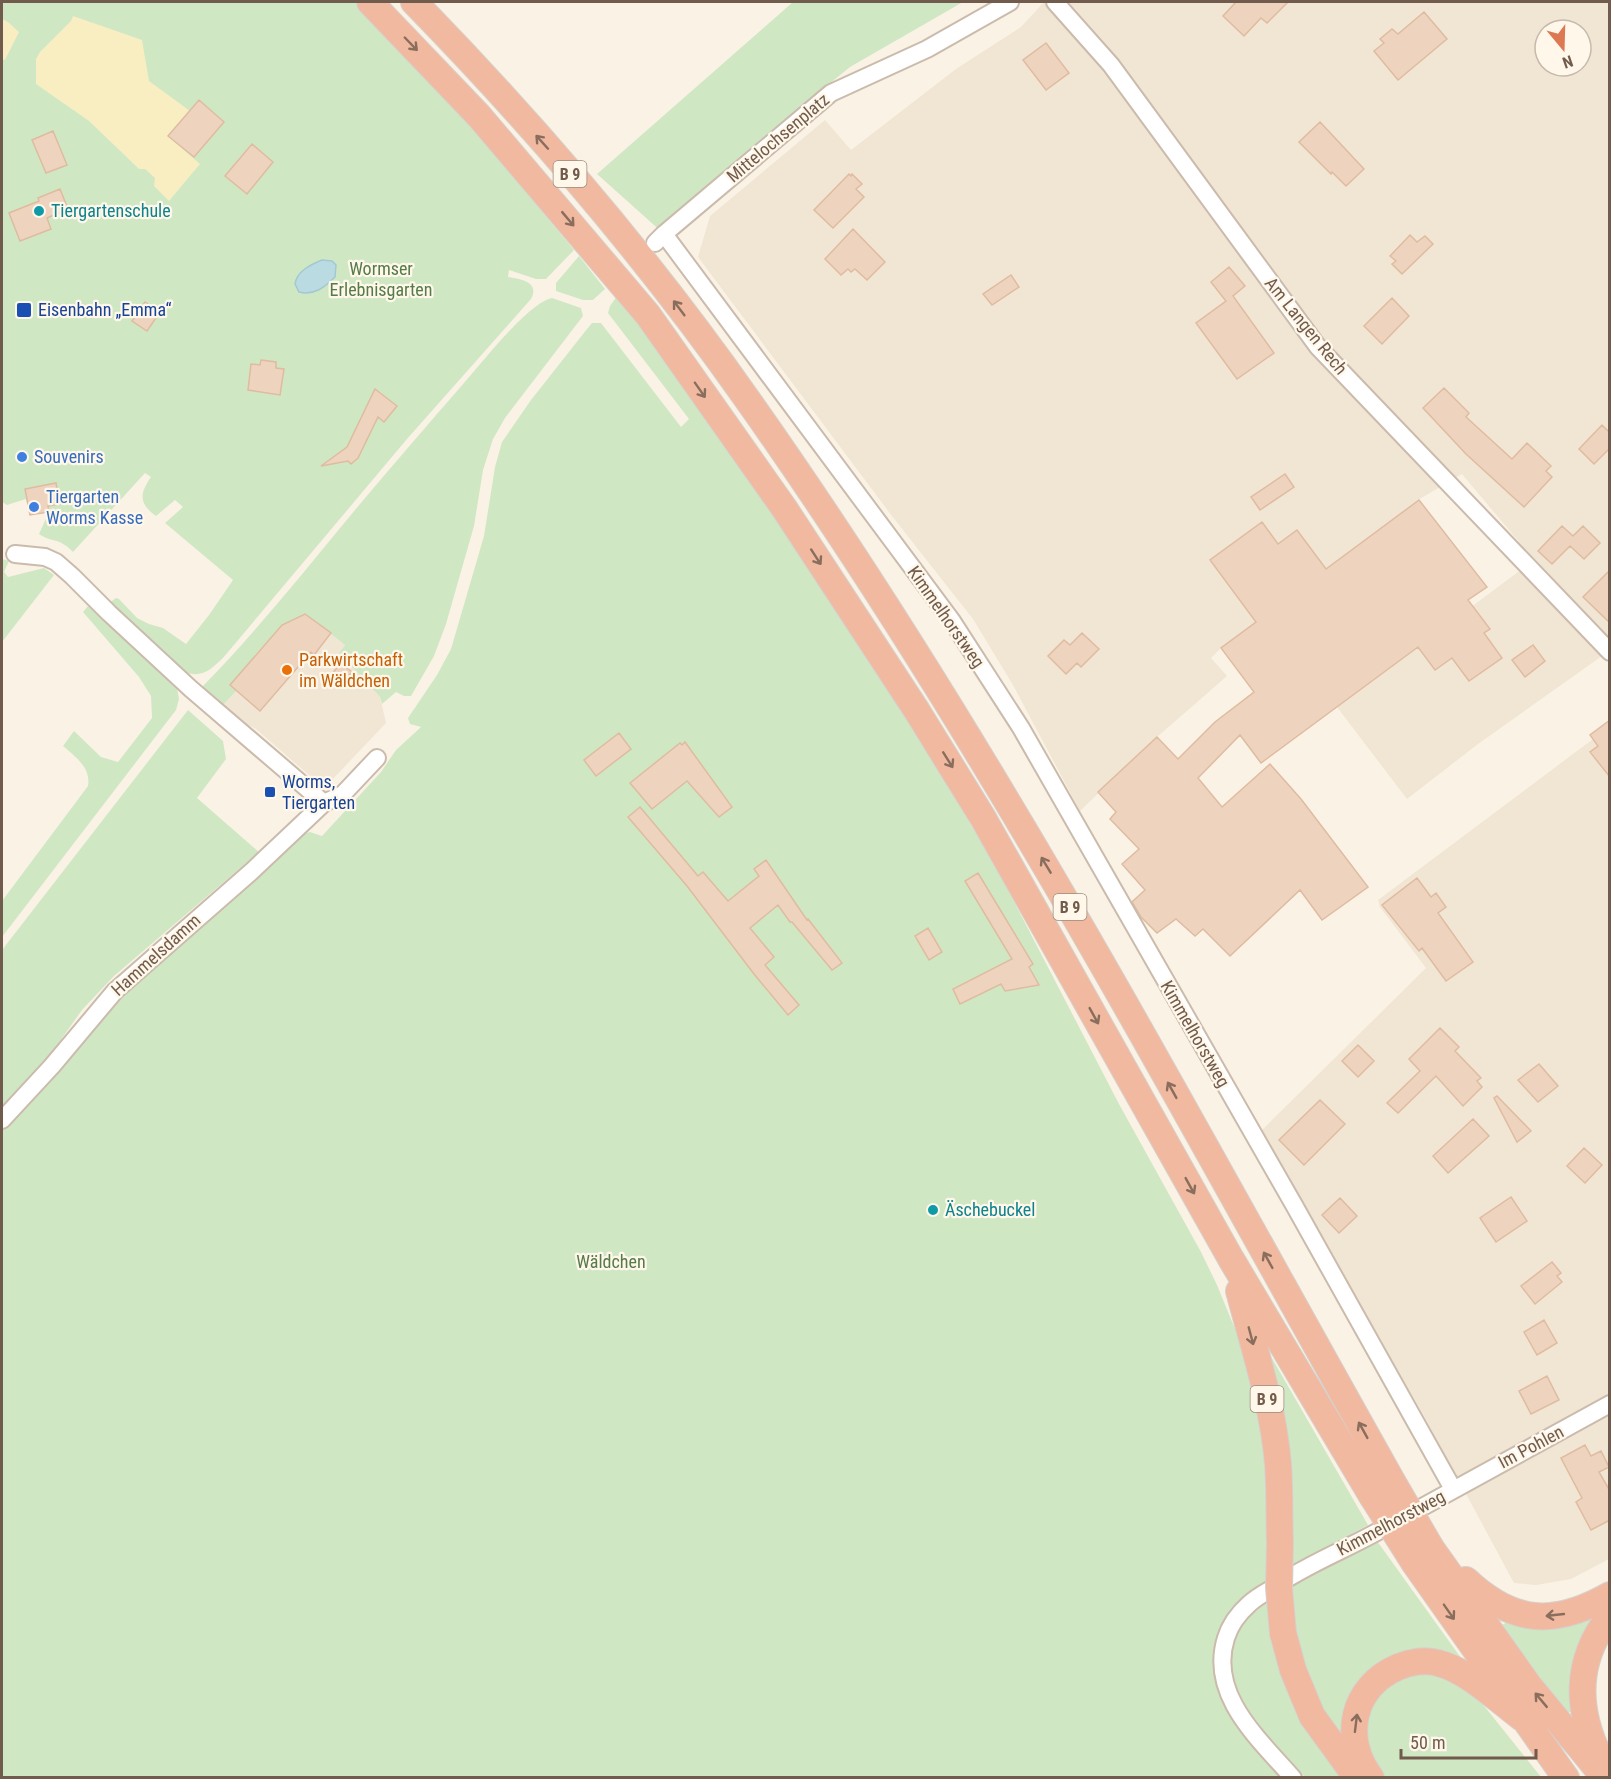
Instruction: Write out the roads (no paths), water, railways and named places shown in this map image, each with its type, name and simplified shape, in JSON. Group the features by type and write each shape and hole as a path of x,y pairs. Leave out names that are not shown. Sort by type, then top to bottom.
{"highway":[{"name":"B 9","path":"370,2 479,116 648,315 784,508 917,711 983,818 1231,1259 1266,1392 1273,1432 1279,1494 1279,1588 1283,1633 1293,1670 1312,1716 1357,1778"},
{"name":"B 9","path":"414,2 460,49 560,162 667,292 747,398 876,590 1055,880 1382,1489"},
{"path":"1231,1259 1382,1489 1522,1718 1566,1778"},
{"path":"1423,1556 1494,1604 1522,1614 1535,1616 1563,1614 1580,1610 1610,1595"},
{"path":"1423,1556 1605,1778"},
{"path":"1610,1616 1595,1639 1586,1659 1581,1700 1591,1742 1610,1776"},
{"path":"1371,1778 1358,1753 1356,1744 1355,1721 1358,1709 1365,1692 1373,1682 1402,1665 1429,1662 1452,1668 1522,1718"}],"street":[{"name":"Mittelochsenplatz","path":"660,239 831,93 927,49 1010,2"},
{"name":"Am Langen Rech","path":"1055,2 1111,65 1318,347 1610,652"},
{"name":"Kimmelhorstweg","path":"660,239 952,621 1021,728 1294,1204 1453,1489 1373,1534 1294,1573 1250,1603 1232,1625 1226,1638 1223,1667 1230,1697 1246,1725 1293,1778"},
{"path":"15,554 45,557 56,562 192,689 324,803"},
{"name":"Hammelsdamm","path":"2,1120 52,1066 115,991 252,871 324,803 343,794 377,758"},
{"name":"Im Pohlen","path":"1453,1489 1610,1404"}],"water":[{"path":"322,260 332,261 336,265 335,277 314,292 299,292 295,284 298,275 309,266"}],"place":[{"name":"Tiergartenschule","path":"39,211"},
{"name":"Eisenbahn „Emma“","path":"24,310"},
{"name":"Souvenirs","path":"22,457"},
{"name":"Tiergarten Worms Kasse","path":"34,507"},
{"name":"Parkwirtschaft im Wäldchen","path":"287,670"},
{"name":"Worms, Tiergarten","path":"270,792"},
{"name":"Äschebuckel","path":"933,1210"}],"park label":[{"name":"Wormser Erlebnisgarten","path":"381,279"},
{"name":"Wäldchen","path":"611,1262"}]}
